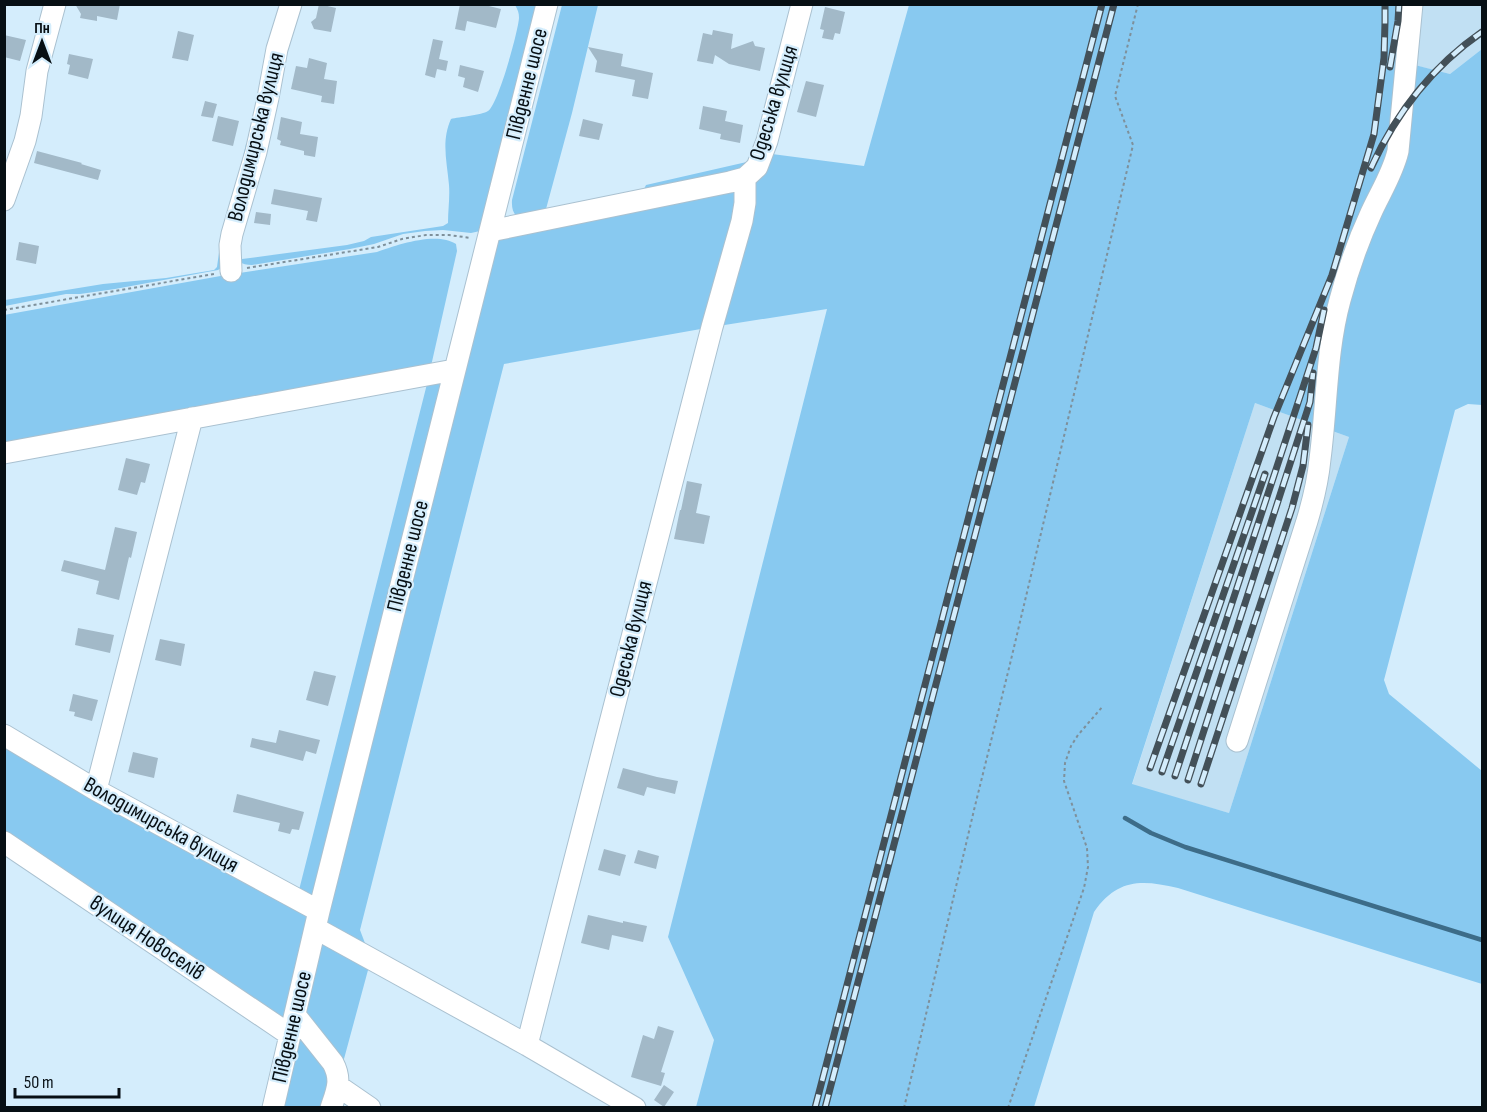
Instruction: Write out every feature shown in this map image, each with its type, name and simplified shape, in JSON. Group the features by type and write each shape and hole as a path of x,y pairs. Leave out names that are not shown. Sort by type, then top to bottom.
{"street":[{"path":"4,200 25,141 37,71 55,4"},
{"name":"Володимирська вулиця","path":"231,271 232,234 256,152 277,49 291,4"},
{"name":"Південне шосе","path":"273,1107 317,920 547,4"},
{"name":"Одеська вулиця","path":"527,1045 712,327 742,221 745,203 744,178 757,167 767,141 802,4"},
{"path":"1237,741 1314,496 1334,331 1340,300 1359,240 1393,168 1398,151 1412,4"},
{"path":"490,231 744,178"},
{"path":"4,453 454,370"},
{"path":"96,790 192,418"},
{"name":"Володимирська вулиця","path":"4,735 317,920"},
{"name":"вулиця Новоселів","path":"4,842 292,1025 333,1063 339,1078 338,1086"},
{"path":"317,920 635,1107"},
{"path":"332,1107 338,1086 370,1107"}],"path":[{"path":"904,1107 1133,145 1116,96 1138,4"},
{"path":"1008,1107 1084,888 1088,867 1087,848 1064,781 1065,764 1071,746 1078,735 1103,706"}],"shaded area":[{"path":"515,5 540,5 483,227 480,231 471,233 425,231 403,234 350,249 252,265 238,261 234,249 235,238 259,156 265,149 238,250 242,259 347,245 371,237 443,226 448,223 449,190 445,143 448,127 451,119 476,115 488,111 492,106 502,83 515,38 519,18"},
{"path":"562,5 598,5 546,209 644,189 646,185 751,161 754,158 766,105 758,155 751,166 744,171 713,180 533,218 517,216 513,210 512,200"},
{"path":"909,5 1412,5 1407,63 1450,74 1482,49 1482,405 1468,404 1455,410 1384,680 1389,694 1482,771 1482,984 1178,888 1142,883 1132,884 1112,893 1094,912 1034,1107 696,1107 714,1040 668,937 827,309 504,364 360,930 371,959 331,1107 273,1107 290,1035 5,842 5,735 297,898 429,376 5,453 4,315 226,275 377,252 416,240 448,240 456,244 457,251 429,375 454,370 490,231 730,182 772,154 864,166","holes":["1255,403 1349,437 1229,813 1132,784"]},
{"path":"1412,5 1482,5 1482,49 1450,74 1406,63"},
{"path":"246,144 221,268 218,270 115,289 66,294 5,306 5,300 103,284 166,278 214,270 217,267 221,238 224,236"},
{"path":"1255,403 1349,437 1229,813 1132,785"}],"building":[{"path":"75,4 120,4 117,20 97,16 97,21 80,18 81,14"},
{"path":"319,4 336,8 331,32 314,29 311,22 316,18"},
{"path":"460,4 481,4 501,9 496,28 467,21 465,31 455,29"},
{"path":"825,7 845,12 840,34 835,33 833,40 822,38 824,30 820,29"},
{"path":"713,30 733,34 731,49 753,41 755,46 765,48 760,71 729,64 715,55 713,64 697,61 703,33 712,35"},
{"path":"178,31 194,35 188,61 172,58"},
{"path":"4,35 26,40 20,61 4,57"},
{"path":"433,39 443,41 439,59 448,61 446,71 437,69 435,78 425,75"},
{"path":"588,47 623,54 621,66 653,73 648,99 632,96 635,80 595,72 597,61"},
{"path":"69,54 93,59 88,79 68,74"},
{"path":"309,58 327,63 324,79 337,81 334,104 321,102 322,96 291,89 296,66 307,68"},
{"path":"460,65 484,71 478,92 463,87 465,78 458,76"},
{"path":"806,81 824,85 816,117 797,112"},
{"path":"205,101 217,104 213,118 201,116"},
{"path":"703,106 727,111 725,121 743,125 740,143 720,139 721,134 699,129"},
{"path":"218,116 239,121 233,146 212,141"},
{"path":"281,117 302,122 300,134 318,137 315,157 304,155 304,151 280,145 281,141 277,139"},
{"path":"583,119 603,124 599,140 579,136"},
{"path":"37,151 101,170 98,180 34,163"},
{"path":"274,189 322,198 317,222 306,220 308,211 271,204"},
{"path":"256,212 271,214 270,225 254,223"},
{"path":"19,242 39,246 36,264 16,260"},
{"path":"126,458 150,464 145,483 141,482 137,495 118,490"},
{"path":"687,481 702,484 696,513 710,516 704,544 674,539"},
{"path":"115,527 137,532 119,600 96,594 99,581 61,571 64,560 105,570"},
{"path":"78,628 114,635 110,653 75,645"},
{"path":"160,639 185,644 181,666 155,660"},
{"path":"314,671 336,676 328,706 306,700"},
{"path":"73,694 98,700 92,721 74,716 75,712 69,711"},
{"path":"279,730 320,740 316,754 306,751 303,761 250,747 252,738 276,743"},
{"path":"133,752 158,758 154,778 128,772"},
{"path":"623,768 678,781 675,794 647,787 644,796 617,788"},
{"path":"237,794 304,812 299,830 292,829 290,834 278,831 280,823 233,812"},
{"path":"604,849 626,855 620,876 598,870"},
{"path":"638,850 659,856 656,869 634,863"},
{"path":"588,915 647,926 643,942 612,935 609,950 581,943"},
{"path":"658,1026 674,1031 661,1072 665,1073 661,1086 631,1077 643,1035 654,1039"},
{"path":"664,1085 674,1092 664,1107 654,1100"}],"waterway":[{"path":"1125,818 1151,833 1185,847 1482,940"}],"railway":[{"path":"815,1108 1102,4"},
{"path":"825,1108 1114,4"},
{"path":"1150,768 1274,417 1332,275 1374,134 1384,58 1385,4"},
{"path":"1390,67 1399,4"},
{"path":"1371,168 1392,128 1418,92 1432,75 1464,45 1482,32"},
{"path":"1175,776 1316,348 1324,310"},
{"path":"1188,780 1310,402 1313,373"},
{"path":"1201,784 1292,508 1303,466 1308,425"},
{"path":"1162,772 1265,474"}]}
